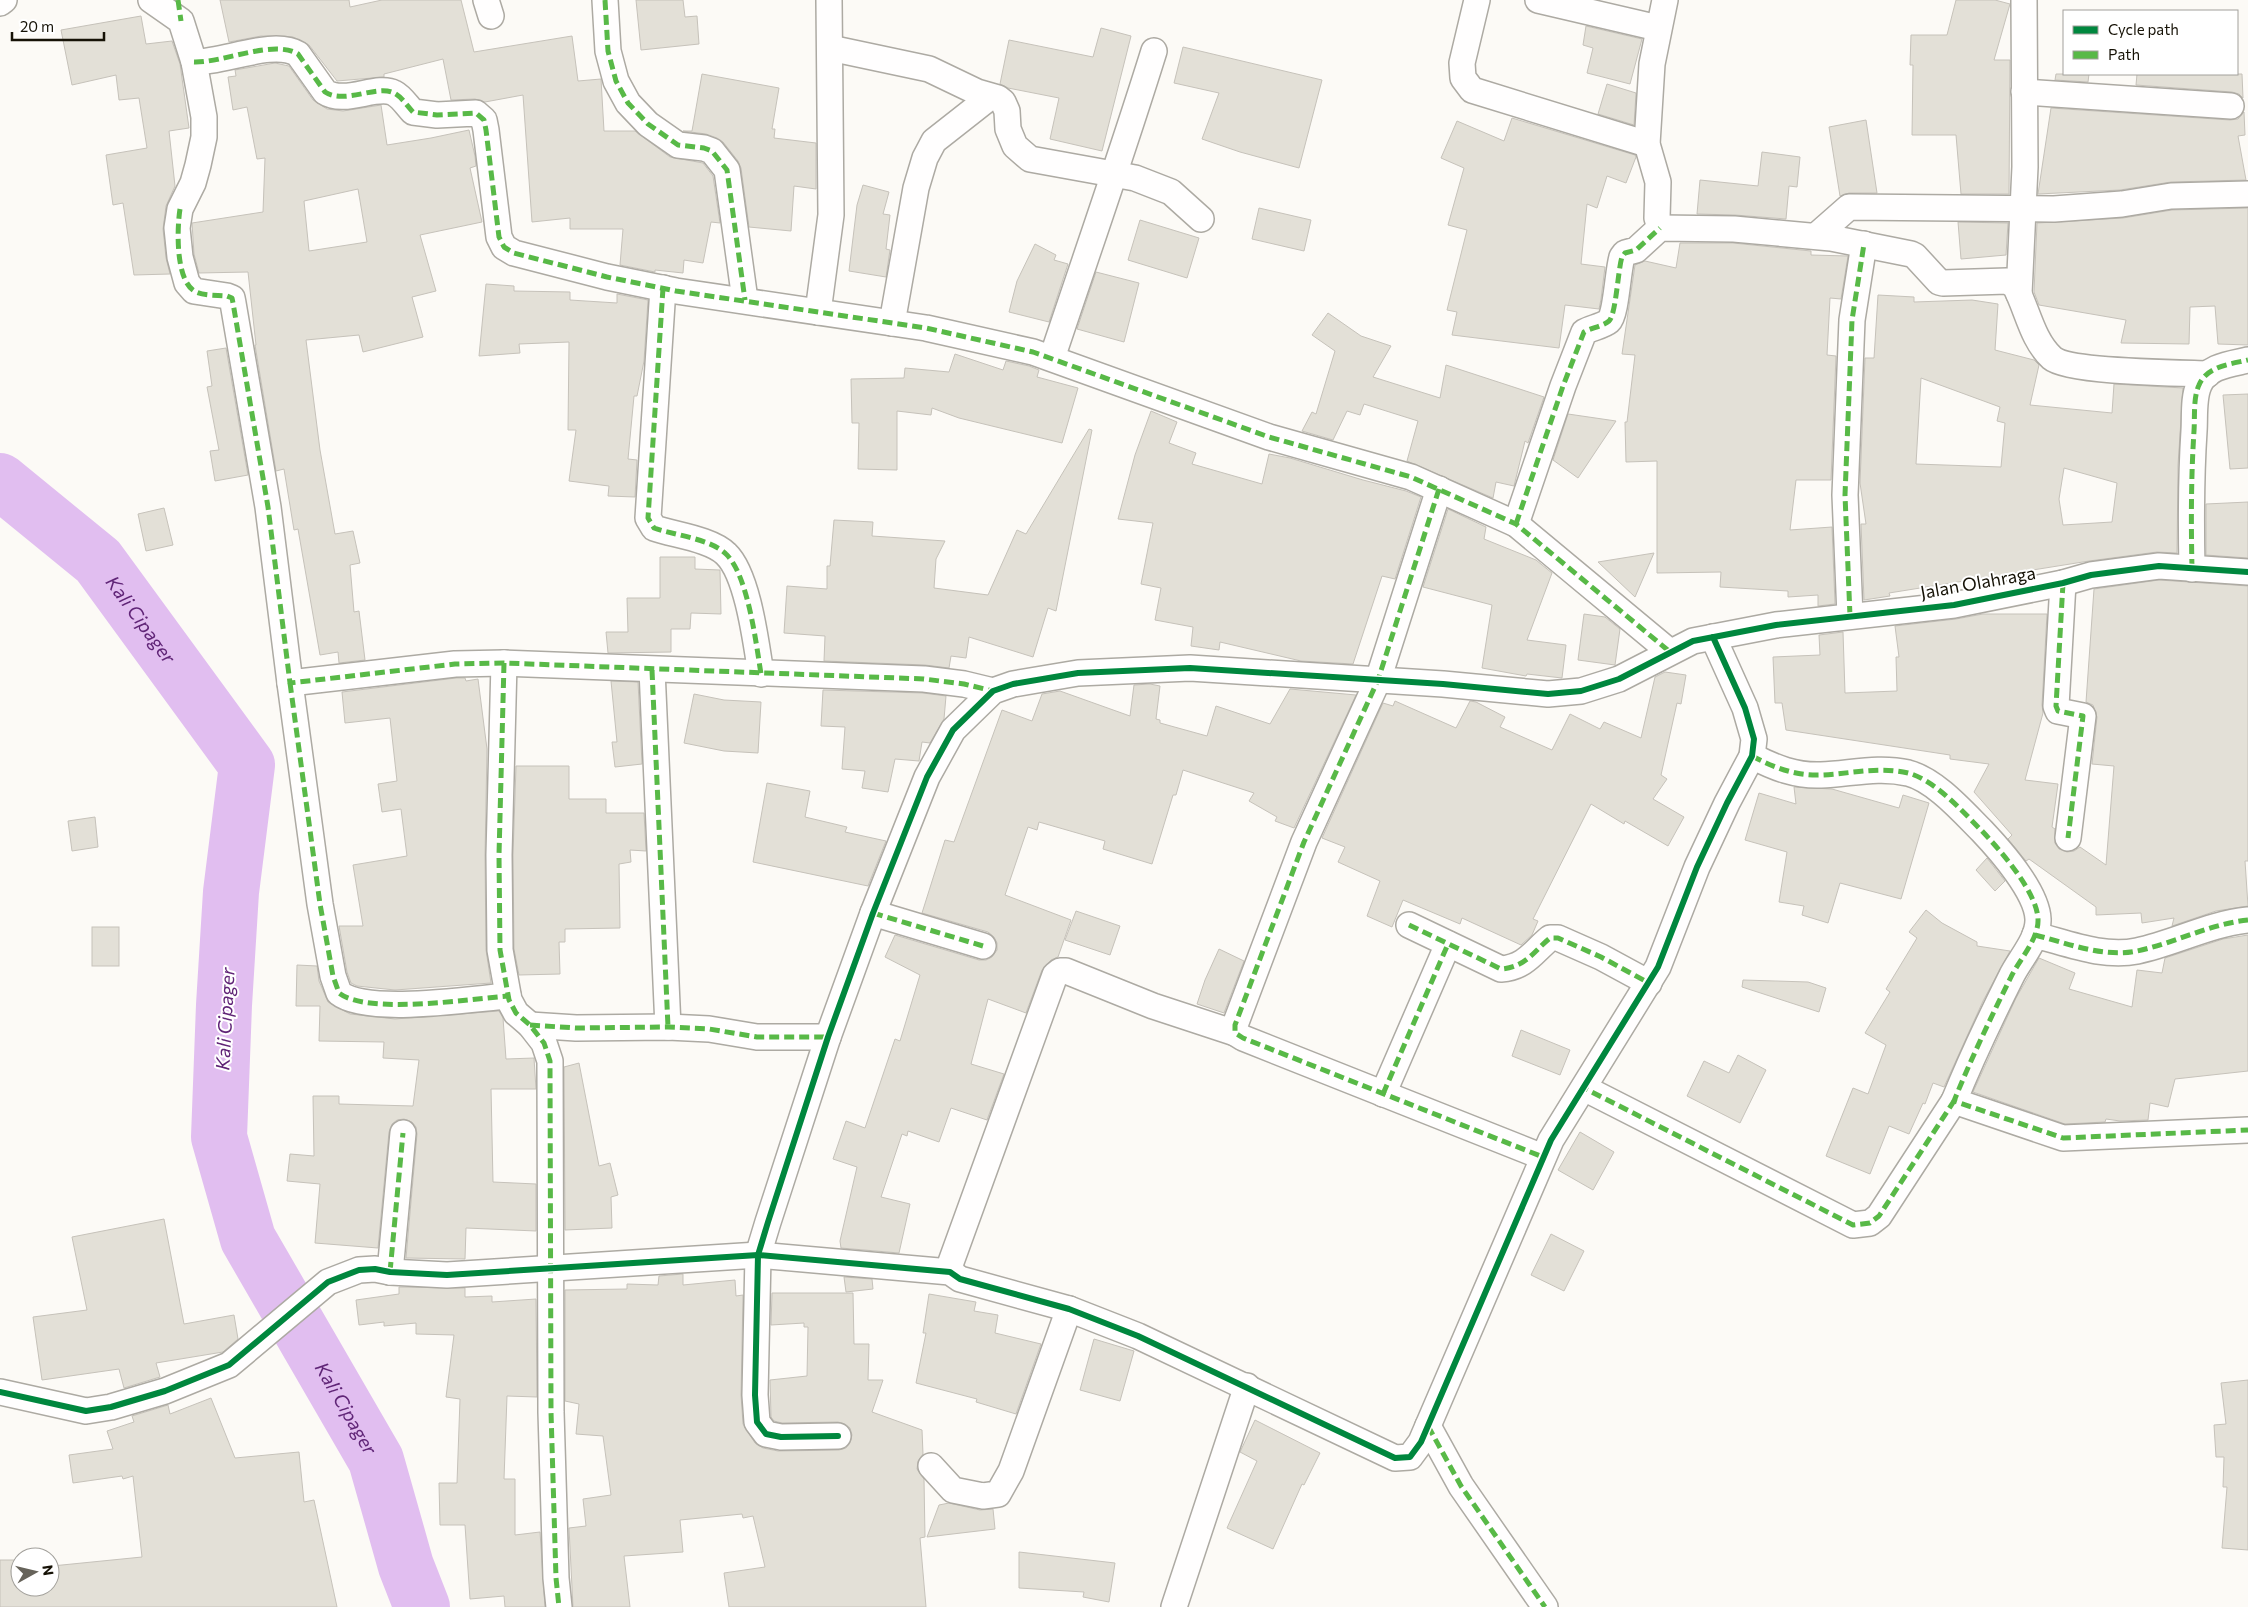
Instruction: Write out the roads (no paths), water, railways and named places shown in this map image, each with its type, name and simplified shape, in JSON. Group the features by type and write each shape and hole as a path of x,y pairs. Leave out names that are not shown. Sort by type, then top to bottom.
{"street":[{"path":"0,3 4,0"},
{"path":"151,0 181,21 194,62 204,118 204,137 193,183 180,209 177,228 180,257 186,283 194,291 232,298 268,508 320,904 333,976 339,993 357,1002 386,1004 508,996"},
{"path":"604,0 608,51 616,81 628,104 648,124 678,145 704,148 712,151 727,170 744,300"},
{"path":"818,312 831,215 829,0"},
{"path":"1477,0 1462,63 1463,78 1472,90 1647,144"},
{"path":"1538,0 1658,28"},
{"path":"1660,228 1657,218 1658,182 1647,144 1652,64 1658,28 1666,0"},
{"path":"2019,294 2023,209 2024,0"},
{"path":"830,48 929,69 990,97 998,98 1003,102 1007,111 1008,129 1015,146 1030,159 1135,178 1171,192 1201,219"},
{"path":"194,62 257,51 292,50 298,54 325,92 334,97 386,91 393,92 400,97 413,112 437,115 476,113 484,120 499,237 504,247 514,253 607,278 926,328 1004,345 1052,358 1269,437 1410,477 1516,524 1670,652"},
{"path":"1052,358 1113,175 1129,135 1154,51"},
{"path":"2024,92 2231,106"},
{"path":"892,323 916,188 925,158 934,141 990,97"},
{"path":"1816,236 1849,206 2023,209 2122,204 2171,196 2248,194"},
{"path":"1516,524 1562,386 1584,332 1608,322 1613,316 1622,256 1625,253 1636,250 1660,228 1734,229 1816,236 1864,244 1915,256 1939,282 2006,281 2014,286 2042,347 2053,359 2069,366 2208,374"},
{"path":"1850,616 1845,495 1852,320 1864,244"},
{"path":"662,288 648,518 654,528 697,540 726,554 743,584 761,674"},
{"path":"2192,569 2190,489 2195,409 2199,385 2208,374 2223,365 2248,360"},
{"path":"1235,1033 1235,1025 1304,842 1378,680 1439,489"},
{"name":"Jalan Olahraga","path":"993,691 1013,684 1078,673 1190,668 1443,684 1548,694 1581,691 1619,679 1693,641 1776,625 1954,605 2064,583 2091,575 2159,566 2248,572"},
{"path":"2064,583 2056,706 2058,711 2083,716 2068,838"},
{"path":"0,1392 86,1411 111,1407 164,1392 229,1365 328,1282 359,1270 375,1269 390,1272 447,1275 758,1255 950,1272 960,1279 1069,1309 1138,1336 1247,1386 1395,1458 1410,1457 1421,1442 1543,1157 1568,1110 1584,1088 1658,967 1697,867 1727,803 1752,756 1754,738 1745,708 1713,637"},
{"path":"290,683 455,664 504,663 924,680 964,684 993,691"},
{"path":"504,663 499,846 500,940 508,996 516,1013 530,1025 544,1043 550,1061 551,1412 556,1578 559,1607"},
{"path":"652,670 668,1027"},
{"path":"838,1436 782,1437 766,1434 757,1422 755,1396 758,1255 828,1036 873,913 927,777 953,730 993,691"},
{"path":"1584,1088 1853,1225 1870,1223 1879,1216 1954,1101 2011,975 2035,935 2038,919 2031,892 1986,836 1954,803 1925,781 1909,773 1881,769 1820,775 1802,774 1778,769 1752,756"},
{"path":"873,913 983,946"},
{"path":"2035,935 2108,953 2136,951 2226,922 2248,920"},
{"path":"1409,925 1501,969 1514,968 1534,955 1550,938 1558,938 1601,957 1649,983"},
{"path":"1383,1094 1448,944"},
{"path":"950,1272 951,1262 1056,974 1060,971 1066,971 1153,1006 1235,1033 1243,1038 1543,1157"},
{"path":"530,1025 576,1028 668,1027 709,1029 757,1037 828,1036"},
{"path":"1954,1101 2063,1138 2248,1130"},
{"path":"390,1272 403,1133"},
{"path":"931,1466 953,1490 983,1496 998,1494 1011,1471 1069,1309"},
{"path":"1174,1607 1247,1386"},
{"path":"1428,1426 1460,1486 1545,1607"}],"waterway":[{"name":"Kali Cipager","path":"0,481 98,561 247,765 231,892 219,1137 248,1239 376,1460 406,1566 422,1607"}]}
